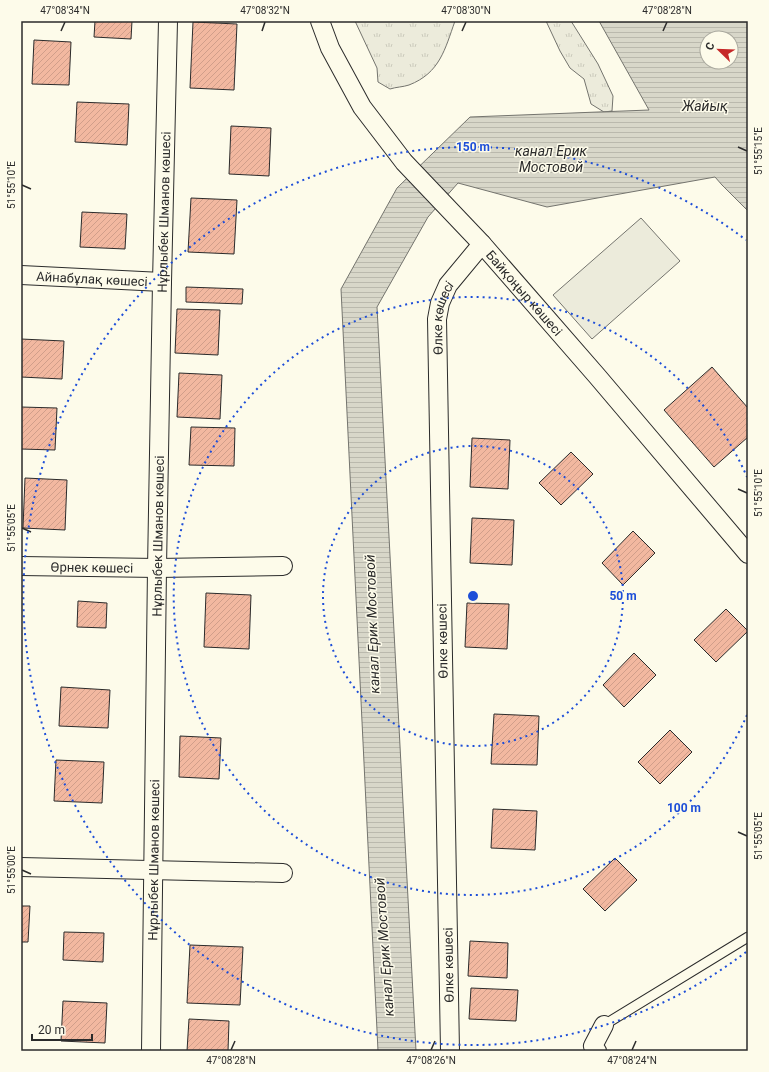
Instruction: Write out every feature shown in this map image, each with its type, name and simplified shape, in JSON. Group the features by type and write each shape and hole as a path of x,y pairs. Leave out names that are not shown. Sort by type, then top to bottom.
{"street":[{"name":"Нұрлыбек Шманов көшесі","path":"151,1051 157,568 168,21"},
{"name":"Байқоңыр көшесi","path":"320,21 330,48 362,107 404,162 482,244 602,382 748,554"},
{"name":"Өлке көшесі","path":"450,1051 437,319 440,303 448,284 482,244"},
{"name":"Айнабұлақ көшесі","path":"21,276 162,282"},
{"name":"Өрнек көшесі","path":"21,566 157,568 284,566"},
{"path":"21,867 283,873"},
{"path":"592,1050 604,1025"}],"lane":[{"path":"604,1025 748,937"}],"green space":[{"path":"355,21 455,21 448,41 435,67 428,74 409,85 390,89 378,82 377,68"},
{"path":"546,21 571,21 598,64 613,96 612,111 604,112 591,104 584,79 570,68"},
{"path":"641,218 680,261 592,339 553,295"}],"water":[{"name":"канал Ерик Мостовой","path":"599,21 748,21 748,211 715,177 547,207 458,183 428,217 377,307 416,1051 378,1051 341,289 397,188 470,117 649,110"}],"building":[{"path":"95,21 132,21 131,39 94,37"},
{"path":"193,22 237,24 234,90 190,88"},
{"path":"34,40 71,42 69,85 32,84"},
{"path":"77,102 129,104 127,145 75,142"},
{"path":"231,126 271,128 269,176 229,174"},
{"path":"191,198 237,200 234,254 188,252"},
{"path":"82,212 127,214 125,249 80,247"},
{"path":"186,287 243,289 242,304 186,302"},
{"path":"177,309 220,310 218,355 175,353"},
{"path":"21,339 64,341 62,379 21,377"},
{"path":"712,367 748,408 748,437 714,467 664,410"},
{"path":"179,373 222,375 220,419 177,417"},
{"path":"21,407 57,408 55,450 21,449"},
{"path":"191,427 235,428 234,466 189,465"},
{"path":"472,438 510,440 508,489 470,487"},
{"path":"571,452 593,474 561,505 539,483"},
{"path":"25,478 67,480 65,530 23,528"},
{"path":"472,518 514,520 512,565 470,563"},
{"path":"633,531 655,553 623,585 602,563"},
{"path":"206,593 251,595 249,649 204,647"},
{"path":"78,601 107,603 106,628 77,627"},
{"path":"467,603 509,604 507,649 465,647"},
{"path":"726,609 748,631 716,662 694,640"},
{"path":"634,653 656,675 624,707 603,685"},
{"path":"61,687 110,690 108,728 59,726"},
{"path":"494,714 539,716 537,765 491,764"},
{"path":"670,730 692,752 660,784 638,762"},
{"path":"180,736 221,738 219,779 179,777"},
{"path":"56,760 104,762 102,803 54,801"},
{"path":"493,809 537,811 535,850 491,848"},
{"path":"615,858 637,880 605,911 583,889"},
{"path":"21,906 30,906 28,942 21,942"},
{"path":"64,932 104,933 103,962 63,960"},
{"path":"470,941 508,943 507,978 468,976"},
{"path":"190,945 243,947 240,1005 187,1003"},
{"path":"471,988 518,990 516,1021 469,1019"},
{"path":"63,1001 107,1003 105,1043 61,1041"},
{"path":"189,1019 229,1021 228,1051 187,1051"}],"water label":[{"name":"Жайық","path":"705,106"}]}
